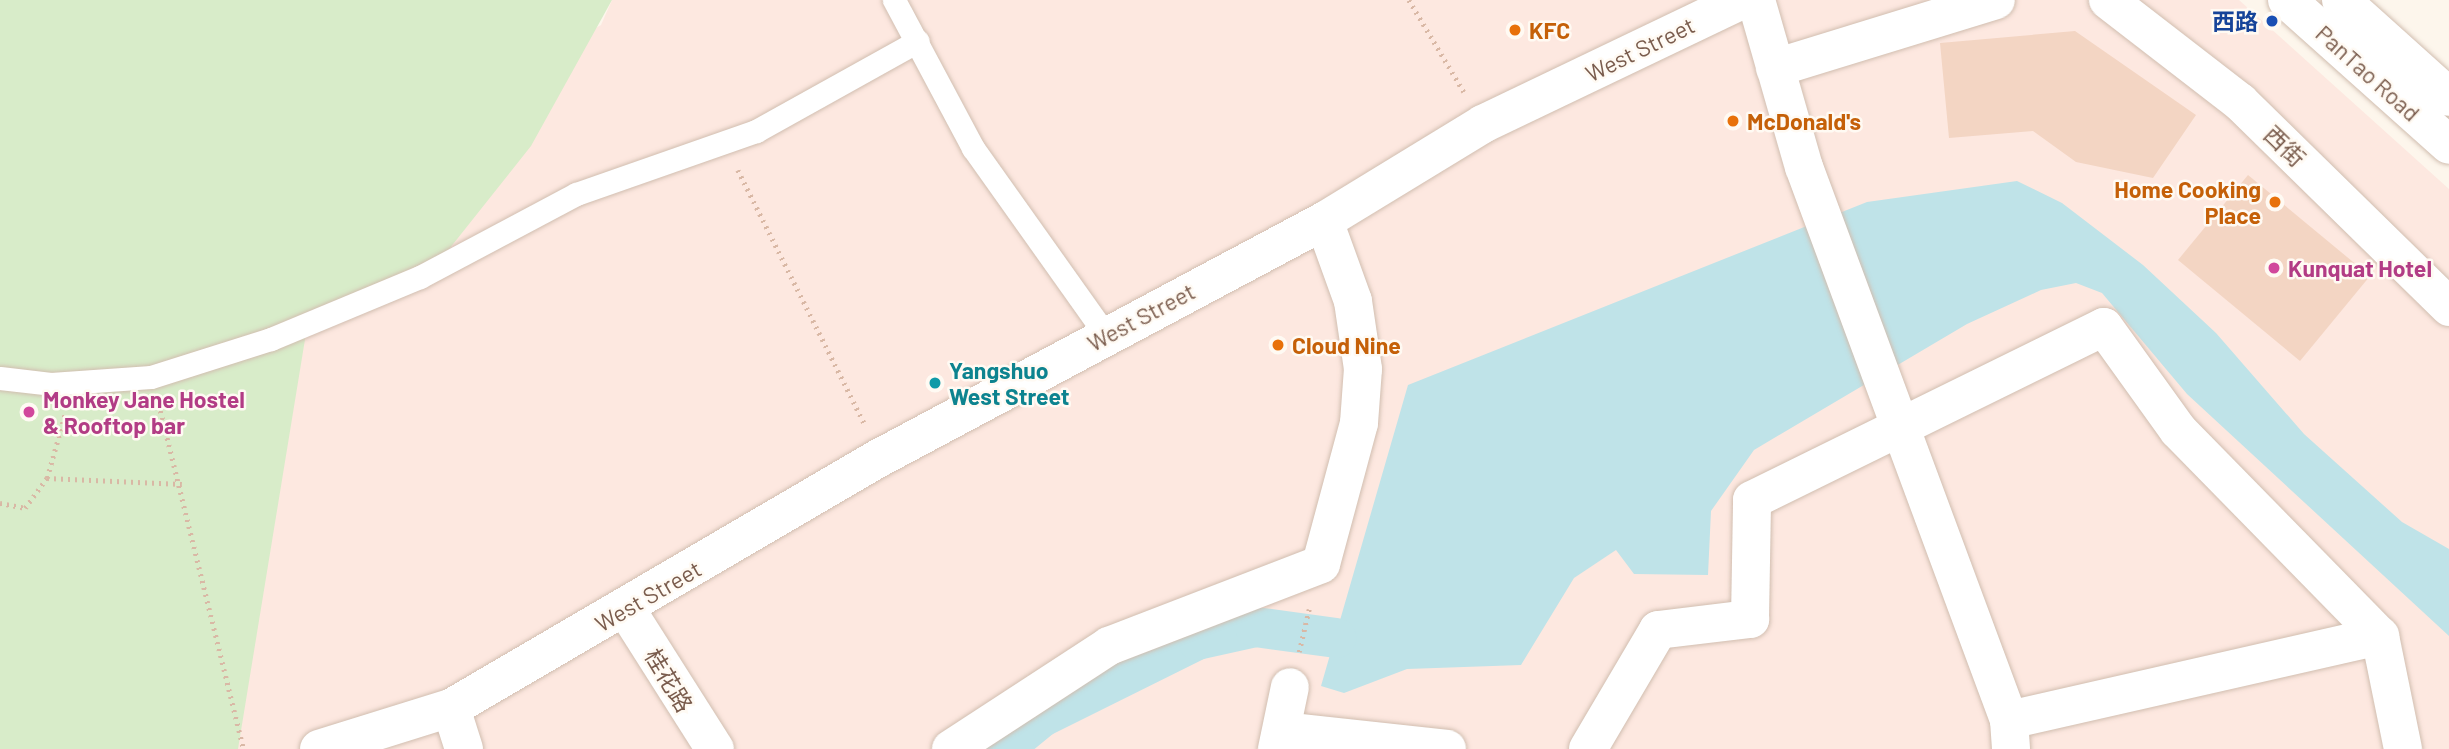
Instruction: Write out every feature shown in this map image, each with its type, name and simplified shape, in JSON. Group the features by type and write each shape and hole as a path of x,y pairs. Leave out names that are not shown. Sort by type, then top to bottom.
{"street":[{"name":"West Street","path":"319,749 451,708 626,609 881,457 1105,335 1324,221 1483,124 1742,0"},
{"path":"1756,0 1804,167 2010,735 2380,636"},
{"path":"1775,68 1996,0"},
{"name":"西街","path":"2108,0 2240,102 2449,307"},
{"name":"PanTao Road","path":"2287,0 2449,145"},
{"name":"PanTao Road","path":"2341,0 2449,97"},
{"path":"951,749 1109,646 1321,564 1359,423 1363,369 1353,301 1324,221"},
{"path":"1588,749 1658,630 1750,619 1752,500 1893,414 2104,327 2178,430 2380,636 2403,749"},
{"name":"桂花路","path":"626,609 715,749"},
{"path":"1290,687 1279,740 1447,749"},
{"path":"451,708 464,749"}],"lane":[{"path":"894,0 973,148 1105,335"},
{"path":"0,378 75,383 151,377 283,334 420,278 576,194 756,131 918,41"}],"path":[{"path":"1409,0 1483,124"},
{"path":"724,142 881,457"},
{"path":"151,377 182,484 244,749"},
{"path":"0,503 25,508 47,478 75,383"},
{"path":"47,478 182,484"}],"shaded area":[{"name":"Yangshuo West Street","path":"612,0 2239,0 2449,189 2449,749 0,749 0,364 601,25"}],"green space":[{"path":"0,0 612,0 531,146 446,253 309,315 238,749 0,749"}],"water":[{"path":"2017,181 2062,203 2143,265 2216,333 2304,434 2402,522 2449,549 2449,636 2187,394 2102,293 2076,283 2041,290 1967,324 1754,450 1711,511 1708,575 1634,574 1616,550 1574,578 1521,665 1407,669 1344,693 1321,686 1408,385 1867,202"}],"building":[{"path":"2075,31 2196,115 2153,178 2076,162 2033,131 1949,138 1940,43"},
{"name":"Kunquat Hotel","path":"2248,175 2370,276 2300,361 2178,260"}],"waterway":[{"path":"1003,749 1042,717 1197,640 1255,627 1336,638"}],"place":[{"name":"西路","path":"2272,21"},
{"name":"KFC","path":"1515,30"},
{"name":"McDonald's","path":"1733,121"},
{"name":"Home Cooking Place","path":"2275,202"},
{"name":"Kunquat Hotel","path":"2274,268"},
{"name":"Cloud Nine","path":"1278,345"},
{"name":"Yangshuo West Street","path":"935,383"},
{"name":"Monkey Jane Hostel & Rooftop bar","path":"29,412"}]}
